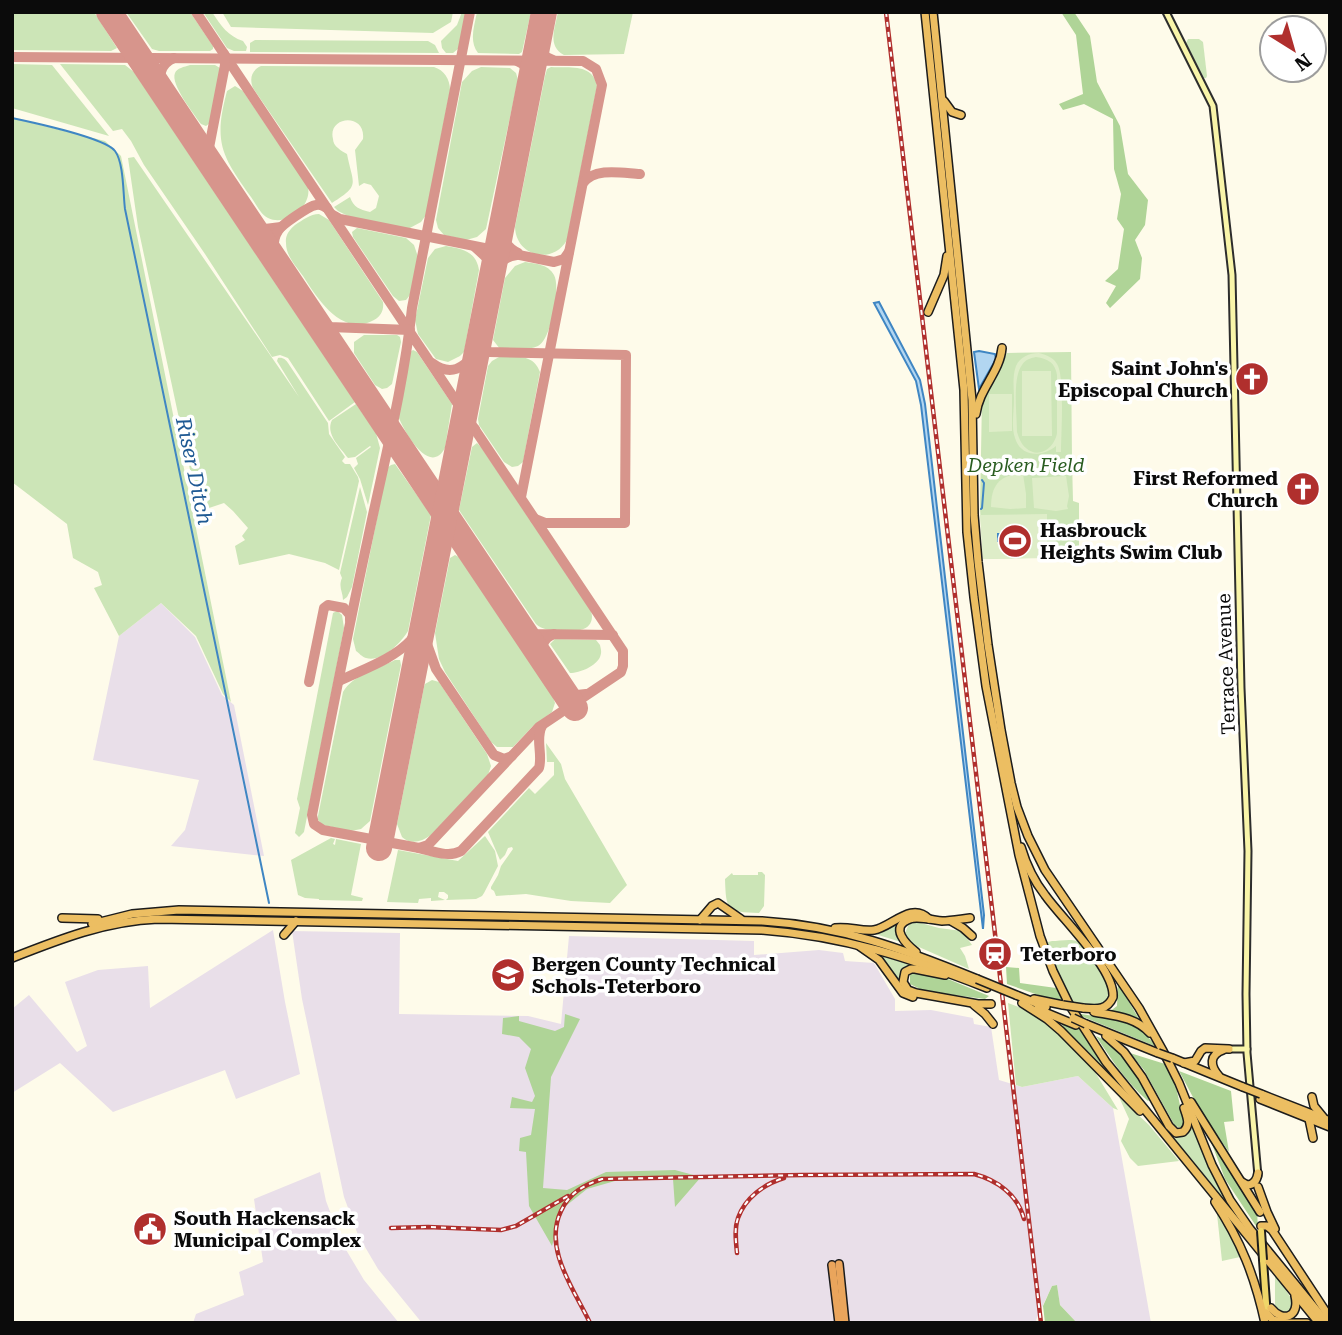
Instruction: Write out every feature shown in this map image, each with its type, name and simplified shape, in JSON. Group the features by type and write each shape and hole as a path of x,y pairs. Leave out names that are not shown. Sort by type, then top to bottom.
{"highway":[{"path":"925,12 964,390 967,532 974,597 986,686 1028,897 1053,971 1074,1012 1094,1046 1170,1142"},
{"path":"933,12 966,336 973,425 974,515 979,574 1003,744 1017,807 1045,870 1139,1008 1161,1054"},
{"path":"941,92 949,110 961,115 950,122 946,140"},
{"path":"928,312 946,270 946,217"},
{"path":"973,425 979,397 1000,360 1002,348"},
{"path":"1006,792 1014,827 1031,873 1043,894 1085,944 1112,985 1113,998 1109,1004 1099,1009 1083,1008"},
{"path":"700,920 718,903 744,921"},
{"path":"12,955 65,932 106,920 166,911 789,923 829,929 922,957 1075,1021 1106,1037 1161,1054"},
{"path":"207,919 222,915 267,916 278,912"},
{"path":"829,929 846,927 875,930 911,913 927,915 929,919"},
{"path":"281,921 291,917 357,914"},
{"path":"62,918 106,920"},
{"path":"922,957 903,941 901,929 909,919 970,918"},
{"path":"12,955 115,923 150,919 732,929 797,933 854,943 978,982"},
{"path":"654,927 668,924 706,924 718,920 732,929"},
{"path":"951,920 972,936"},
{"path":"284,935 296,921"},
{"path":"854,943 879,960 906,994 939,1001 959,1001"},
{"path":"956,976 911,969 904,975 903,982 909,991 971,1003 991,1004"},
{"path":"1019,999 1125,1017 1147,1029 1260,1212"},
{"path":"1019,999 1061,1031 1170,1142 1319,1323"},
{"path":"971,1003 993,1024"},
{"path":"1088,1027 1161,1054 1309,1119 1329,1124"},
{"path":"1106,1037 1127,1056 1142,1077 1169,1126 1173,1131 1181,1133 1187,1128 1188,1122 1179,1083"},
{"path":"1176,1061 1195,1061 1205,1048 1229,1049"},
{"path":"1222,1079 1213,1069 1212,1061 1218,1052 1229,1049"},
{"path":"1176,1061 1244,1090"},
{"path":"1179,1083 1214,1170 1234,1206 1327,1323"},
{"path":"1261,1097 1293,1106 1329,1124"},
{"path":"1293,1106 1304,1106 1312,1097 1314,1106 1329,1124"},
{"path":"1309,1119 1313,1138 1329,1124"},
{"path":"1192,1166 1243,1250 1269,1318"},
{"path":"1238,1179 1251,1185 1258,1173"},
{"path":"1258,1187 1286,1251"},
{"path":"1261,1229 1270,1227 1330,1318"},
{"path":"839,1323 836,1264 845,1323"},
{"path":"1269,1318 1273,1312 1282,1316 1291,1315 1296,1310 1294,1293"},
{"path":"1269,1318 1287,1323 1307,1323"}],"main road":[{"name":"Terrace Avenue","path":"1166,12 1213,106 1232,275 1241,688 1248,850 1247,1049 1269,1318"},
{"path":"1229,1049 1247,1049"}],"shaded area":[{"path":"161,603 195,637 222,695 234,705 264,856 171,846 185,830 199,780 93,760 119,636"},
{"path":"273,930 300,1074 236,1099 225,1070 113,1112 60,1063 12,1093 12,1009 29,995 77,1052 87,1046 65,982 98,970 148,966 150,1008"},
{"path":"292,931 400,933 399,1014 528,1016 561,1024 569,936 754,941 754,955 819,950 843,953 845,961 874,963 895,999 895,1011 931,1010 973,1018 974,1024 991,1027 999,1080 1022,1087 1078,1076 1113,1108 1151,1323 1077,1323 1060,1305 1057,1285 1052,1286 1037,1323 422,1323 378,1269 358,1235 344,1197 302,999"},
{"path":"320,1172 326,1201 342,1243 364,1280 399,1323 193,1323 196,1314 244,1295 239,1272 263,1262 254,1199"}],"green space":[{"path":"12,12 94,12 117,48 111,51 12,50"},
{"path":"126,12 190,12 213,49 152,49"},
{"path":"203,12 212,12 225,30 243,41 247,47 246,51 227,48"},
{"path":"222,12 453,12 451,22 433,33 231,27"},
{"path":"462,12 466,12 459,48 453,53 446,53 441,41 457,25"},
{"path":"477,12 531,12 522,52 478,53 473,39"},
{"path":"558,12 633,12 624,54 564,55 555,47 554,42"},
{"path":"1061,12 1074,12 1090,36 1097,82 1120,126 1128,174 1148,200 1145,225 1135,240 1142,258 1140,279 1110,308 1106,303 1116,286 1105,281 1118,269 1124,229 1117,219 1121,194 1114,169 1113,119 1084,104 1063,110 1059,104 1083,94 1076,35"},
{"path":"1188,39 1199,39 1203,42 1206,78 1186,43"},
{"path":"255,40 428,41 435,45 439,53 250,52 250,43"},
{"path":"12,64 52,65 109,136 12,108"},
{"path":"60,64 125,65 134,72 355,402 329,421 288,358 280,355 272,357 144,165 131,141 122,129 113,131"},
{"path":"190,65 215,65 220,68 210,123 206,126 201,124 193,113 174,78 176,71"},
{"path":"261,66 438,68 446,76 450,90 426,215 421,222 408,229 348,216 338,211 334,207 350,197 355,206 370,212 376,208 379,196 371,185 364,183 359,186 355,150 363,139 359,124 347,120 341,122 333,131 335,145 347,154 353,183 347,192 332,203 253,88 252,75"},
{"path":"481,67 510,68 516,73 518,80 486,229 477,237 466,240 444,235 436,220 462,82 472,71"},
{"path":"551,67 585,70 591,73 597,86 567,240 561,248 545,255 528,251 517,237 515,227 545,76 547,69"},
{"path":"235,86 243,91 308,187 302,208 283,220 268,218 263,214 233,170 223,148 223,109 227,91"},
{"path":"12,118 105,141 121,156 231,702 223,694 196,636 161,603 119,636 94,588 102,585 98,572 73,558 67,524 12,482"},
{"path":"134,157 299,397 277,361 278,358 288,363 328,423 329,434 345,457 342,461 350,464 358,477 339,570 325,563 289,554 239,565 235,546 245,540 242,536 248,528 224,503 209,508 205,514 194,500 192,479 138,227 128,158"},
{"path":"319,214 329,220 383,302 382,312 374,320 351,324 341,320 323,304 290,257 286,248 289,231 307,218"},
{"path":"357,228 406,238 414,245 418,257 410,295 406,300 399,301 393,296 353,237 352,232"},
{"path":"446,246 471,255 479,270 464,352 448,362 436,359 418,334 415,320 428,258 435,249"},
{"path":"525,262 545,267 554,275 556,290 551,324 543,342 534,348 500,349 493,340 505,278 515,266"},
{"path":"364,335 400,337 392,384 387,388 382,389 375,385 354,353 354,342"},
{"path":"413,350 452,404 445,448 439,456 425,455 411,440 398,416 409,353"},
{"name":"Depken Field","path":"1071,352 1073,501 1079,503 1079,557 983,559 980,508 982,399 1007,353"},
{"path":"1035,353 1051,358 1059,371 1062,393 1061,452 1056,452 1056,446 1039,454 1027,452 1018,445 1014,434 1015,370 1022,358","holes":["1036,357 1048,360 1055,367 1057,375 1056,438 1050,447 1036,453 1024,446 1017,432 1016,387 1023,363"]},
{"path":"499,357 528,359 540,372 523,462 512,467 504,462 479,425 478,419 488,366"},
{"path":"1022,371 1051,371 1052,436 1022,436"},
{"path":"989,394 1012,394 1012,431 989,432"},
{"path":"356,404 376,433 380,448 368,505 354,468 358,464 356,458 371,447 355,457 348,458 330,430 332,420"},
{"path":"477,443 591,611 591,620 586,627 580,630 557,631 536,624 459,510 472,447"},
{"path":"395,464 431,515 408,631 396,646 384,655 372,659 356,651 353,639 387,468"},
{"path":"1023,474 1026,508 991,507 995,486 1003,478"},
{"path":"1066,476 1068,509 1056,511 1034,508 1032,478"},
{"path":"360,487 367,512 352,587 343,600 340,573"},
{"name":"Hasbrouck Heights Swim Club","path":"1047,514 1047,547 1055,548 1056,558 983,559 980,515"},
{"path":"455,555 459,557 555,703 552,712 532,727 513,747 497,747 491,742 439,659 435,633 450,558"},
{"path":"337,611 342,615 344,628 304,832 299,837 295,833 300,808 297,799 333,613"},
{"path":"555,639 596,640 600,645 600,657 587,668 570,673 550,644"},
{"path":"400,660 401,665 370,821 361,829 351,831 323,825 318,816 343,692 359,677"},
{"path":"432,680 439,682 487,754 491,766 488,775 431,835 412,842 402,837 397,824 424,687"},
{"path":"546,743 561,764 565,779 627,885 610,903 571,901 526,894 496,896 491,889 501,866 513,849 508,848 500,860 488,832 529,788 535,794 554,775 554,762 547,762"},
{"path":"485,836 495,851 498,866 482,896 476,899 446,900 448,895 439,892 438,897 445,900 431,901 431,898 419,899 418,903 387,902 398,850 458,861"},
{"path":"331,838 335,839 335,845 336,839 361,844 351,895 363,898 362,901 319,900 298,895 291,860"},
{"path":"758,872 765,875 764,906 759,913 740,912 730,908 726,898 725,879 732,873 758,875"},
{"path":"917,922 962,931 972,945 960,948 969,969 912,944 905,933 909,924"},
{"path":"901,923 897,934 901,942 875,934"},
{"path":"1073,940 1084,946 1107,982 1110,995 1108,1001 1095,1006 1073,1002 1047,946 1048,942"},
{"path":"879,956 918,967 912,967 902,987"},
{"path":"1006,967 1019,968 1020,983 1056,988 1064,1000 1044,997 1007,984"},
{"path":"915,972 948,979 989,996 985,999 924,991 910,984 910,975"},
{"path":"1118,983 1139,1019 1109,1012 1117,1006"},
{"path":"1008,1003 1029,1011 1063,1037 1092,1067 1118,1110 1078,1076 1022,1087 1016,1085"},
{"path":"565,1014 580,1019 551,1077 543,1188 567,1190 606,1172 675,1170 701,1177 675,1207 673,1179 615,1181 587,1189 562,1209 552,1246 529,1206 526,1152 519,1151 520,1138 531,1135 535,1109 510,1108 512,1097 532,1102 535,1096 525,1068 531,1049 519,1037 502,1034 503,1018 519,1016 519,1021 555,1031 564,1027"},
{"path":"1081,1016 1126,1021 1140,1028 1157,1047"},
{"path":"1061,1022 1083,1031 1109,1072 1063,1027"},
{"path":"1096,1036 1122,1055 1151,1099 1148,1101 1133,1086"},
{"path":"1130,1053 1165,1064 1175,1082 1184,1124 1182,1128 1175,1126 1144,1070"},
{"path":"1179,1071 1231,1091 1234,1121 1224,1122 1229,1152 1201,1112"},
{"path":"1119,1097 1149,1125 1179,1161 1138,1166 1130,1158 1121,1141 1129,1119"},
{"path":"1193,1124 1225,1200 1174,1138 1188,1134"},
{"path":"1209,1136 1257,1211 1258,1229 1225,1179"},
{"path":"1217,1214 1239,1250 1240,1257 1222,1261"},
{"path":"1275,1274 1295,1304 1291,1310 1283,1313 1275,1308"},
{"path":"1057,1285 1060,1305 1077,1323 1045,1323 1043,1306 1052,1286"}],"water":[{"path":"879,302 920,380 925,404 984,915 983,929 921,405 916,381 874,303"},
{"path":"974,352 995,354 996,359 979,389"},
{"path":"1013,528 1013,546 1005,546 1004,541 998,541 998,534 1004,534 1004,529"}],"waterway":[{"name":"Riser Ditch","path":"12,118 97,141 108,146 118,156 125,209 269,903"},
{"path":"981,509 984,483 982,480"}],"taxiway":[{"path":"196,12 623,651 621,672 539,727 428,845 419,848 323,830 314,824 312,815 399,395 408,337 412,308 470,12"},
{"path":"538,43 542,54 553,60"},
{"path":"130,44 146,56"},
{"path":"207,158 225,65 224,54"},
{"path":"12,57 583,61 596,69 602,85 521,497"},
{"path":"163,92 161,72 165,64 174,58"},
{"path":"517,61 526,68 530,80"},
{"path":"583,183 602,173 640,174"},
{"path":"275,260 274,241 280,228 312,206 327,208"},
{"path":"333,215 340,219 554,262 564,259 569,252"},
{"path":"249,221 265,229 281,227"},
{"path":"502,227 506,243 518,253"},
{"path":"475,247 488,259 492,273"},
{"path":"492,273 502,261 517,255"},
{"path":"313,316 329,327 410,330"},
{"path":"480,338 482,347 490,352 626,355 625,523 545,523 535,519"},
{"path":"432,363 445,369 456,369 477,353"},
{"path":"461,432 470,426 475,429"},
{"path":"309,682 324,608 328,605 344,608 350,615 350,620"},
{"path":"339,681 404,647 413,637 424,616"},
{"path":"424,617 427,644 436,669 494,755 504,759 512,756"},
{"path":"518,622 535,634 613,635"},
{"path":"543,659 543,644 554,634"},
{"path":"562,688 577,695 586,694"},
{"path":"419,848 446,854 461,851 539,768 539,736 542,726"}],"runway":[{"path":"109,12 575,708"},
{"path":"379,848 544,12"}],"railway":[{"path":"886,12 1041,1323"},
{"path":"590,1323 569,1283 558,1254 556,1225 564,1205 573,1195 583,1187 602,1179 974,1174 991,1180 1012,1196 1024,1219"},
{"path":"737,1253 736,1227 745,1204 769,1184 784,1178"},
{"path":"391,1228 501,1230 516,1226 568,1196"}],"place":[{"name":"Saint John's Episcopal Church","path":"1252,379"},
{"name":"First Reformed Church","path":"1303,489"},
{"name":"Hasbrouck Heights Swim Club","path":"1015,541"},
{"name":"Teterboro","path":"995,954"},
{"name":"Bergen County Technical Schols-Teterboro","path":"508,975"},
{"name":"South Hackensack Municipal Complex","path":"150,1229"}]}
